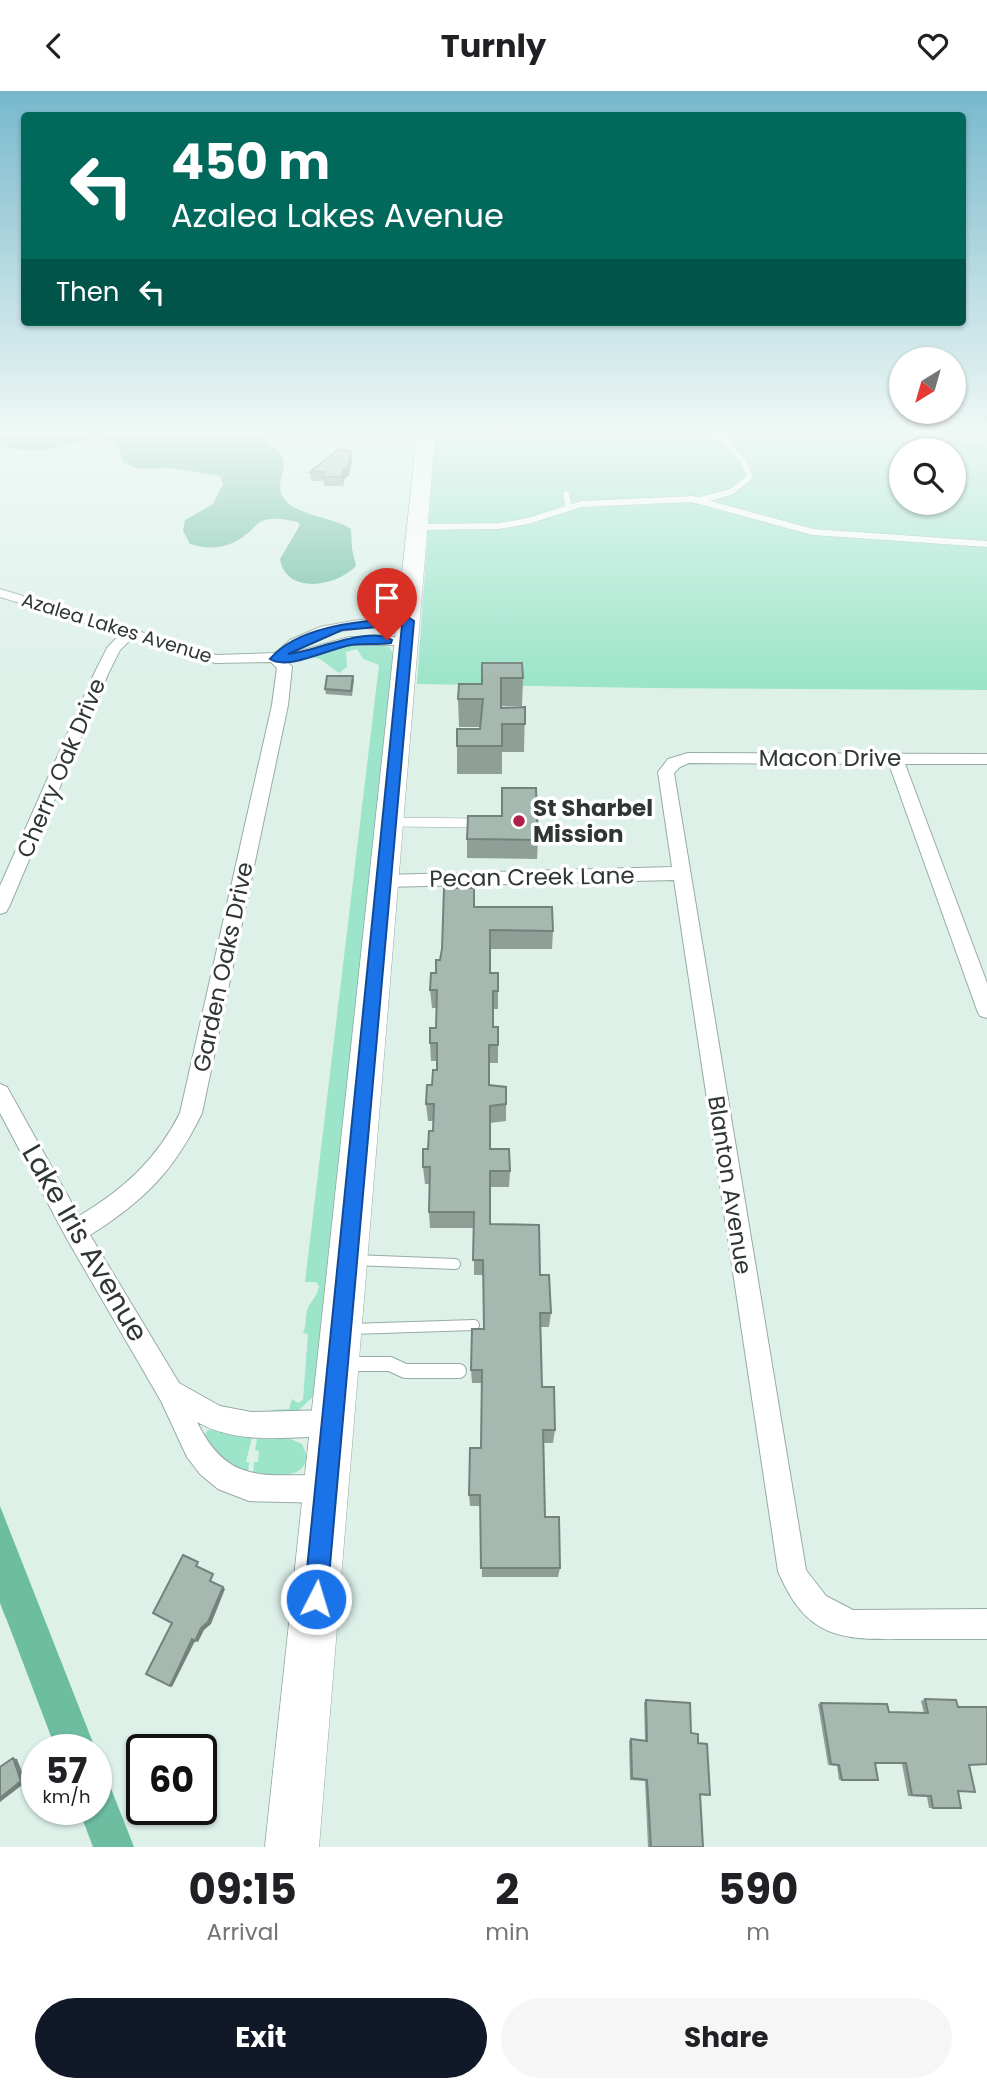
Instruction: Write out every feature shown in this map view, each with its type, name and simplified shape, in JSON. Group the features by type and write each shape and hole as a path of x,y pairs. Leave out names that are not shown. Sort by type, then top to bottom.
{"main road":[{"path":"292,1847 419,517"}],"street":[{"name":"Azalea Lakes Avenue","path":"0,593 215,659 296,657 349,642 407,631"},
{"name":"Cherry Oak Drive","path":"0,907 109,657 117,644 129,633"},
{"name":"Garden Oaks Drive","path":"75,1231 135,1190 159,1169 177,1144 191,1113 280,705 285,667 276,659"},
{"name":"Macon Drive","path":"674,762 688,758 987,759"},
{"path":"895,759 987,1010"},
{"name":"Blanton Avenue","path":"674,762 666,772 681,873 789,1559 796,1583 813,1604 836,1621 853,1625 987,1624"},
{"name":"Pecan Creek Lane","path":"384,881 681,873"},
{"name":"Lake Iris Avenue","path":"0,1093 75,1231 170,1392 196,1448 209,1465 228,1479 249,1487 326,1489"},
{"path":"170,1392 216,1418 239,1423 332,1423"}],"lane":[{"path":"418,527 499,526 541,517"},
{"path":"750,517 813,532 987,544"},
{"path":"389,822 495,823"},
{"path":"346,1259 455,1264"},
{"path":"340,1329 474,1325"},
{"path":"336,1365 390,1364 405,1370 459,1371"}],"shaded area":[{"path":"190,517 318,517 351,529 356,566 337,579 325,583 301,583 284,570 280,559 300,525 298,522 282,519 262,521 241,538 228,545 213,548 190,544 183,531 185,520"},
{"path":"429,517 987,517 987,690 417,684"},
{"path":"363,643 389,647 396,657 322,1388 299,1410 272,1415 272,1410 289,1409 292,1399 298,1403 303,1400 308,1334 303,1333 308,1308 319,1286 316,1282 305,1282 379,665 363,659 357,649 346,652 347,667 339,673 320,659 310,657"},
{"path":"208,1430 252,1437 246,1462 249,1462 248,1473 234,1469 202,1439"},
{"path":"257,1439 290,1439 302,1444 307,1456 305,1464 300,1470 286,1475 253,1474 254,1462 258,1462 259,1451 255,1450"},
{"path":"0,1506 90,1734 50,1734 0,1603"},
{"path":"112,1791 134,1847 93,1847 85,1825 112,1825"}],"pier":[{"path":"6,1618 50,1734 47,1734 3,1620"}],"building":[{"path":"482,663 522,663 523,678 501,678 501,708 525,707 525,724 502,724 502,746 457,746 457,729 480,729 483,699 458,699 459,684 482,684"},
{"path":"327,676 353,676 351,691 325,689"},
{"path":"502,788 536,788 538,840 467,839 468,816 502,816"},
{"path":"444,888 474,888 474,907 552,907 553,931 490,930 490,973 498,973 498,991 493,991 493,1027 498,1027 498,1045 489,1045 489,1085 506,1087 506,1104 490,1106 490,1149 509,1149 510,1171 490,1171 490,1224 539,1225 540,1275 549,1275 551,1313 540,1313 542,1387 554,1387 555,1430 543,1430 545,1517 559,1517 560,1568 481,1568 480,1495 469,1495 470,1448 481,1448 482,1370 471,1370 472,1329 484,1329 483,1260 473,1260 474,1212 429,1212 430,1167 423,1167 423,1149 428,1149 429,1131 433,1131 434,1104 426,1104 427,1085 432,1085 433,1070 437,1070 437,1043 430,1043 430,1028 436,1028 437,990 430,990 431,973 436,973 436,960 440,960 442,949"},
{"path":"183,1555 198,1562 196,1566 213,1574 210,1581 223,1587 208,1622 201,1628 195,1641 192,1639 170,1686 146,1674 172,1623 153,1613"},
{"path":"925,1699 956,1700 958,1707 987,1707 987,1764 969,1765 975,1792 958,1791 961,1808 933,1808 931,1796 912,1795 906,1763 875,1763 878,1780 842,1780 839,1765 831,1764 821,1703 887,1704 889,1712 928,1713"},
{"path":"646,1700 690,1703 691,1733 698,1734 698,1743 707,1744 710,1795 700,1794 703,1847 651,1847 647,1780 632,1778 631,1739 647,1741"},
{"path":"13,1758 21,1781 0,1798 0,1767"}],"place":[{"name":"St Sharbel Mission","path":"519,821"}],"route":[{"path":"316,1599 408,621 340,626 317,634 286,650 276,659 296,657 349,642 387,640"}]}
